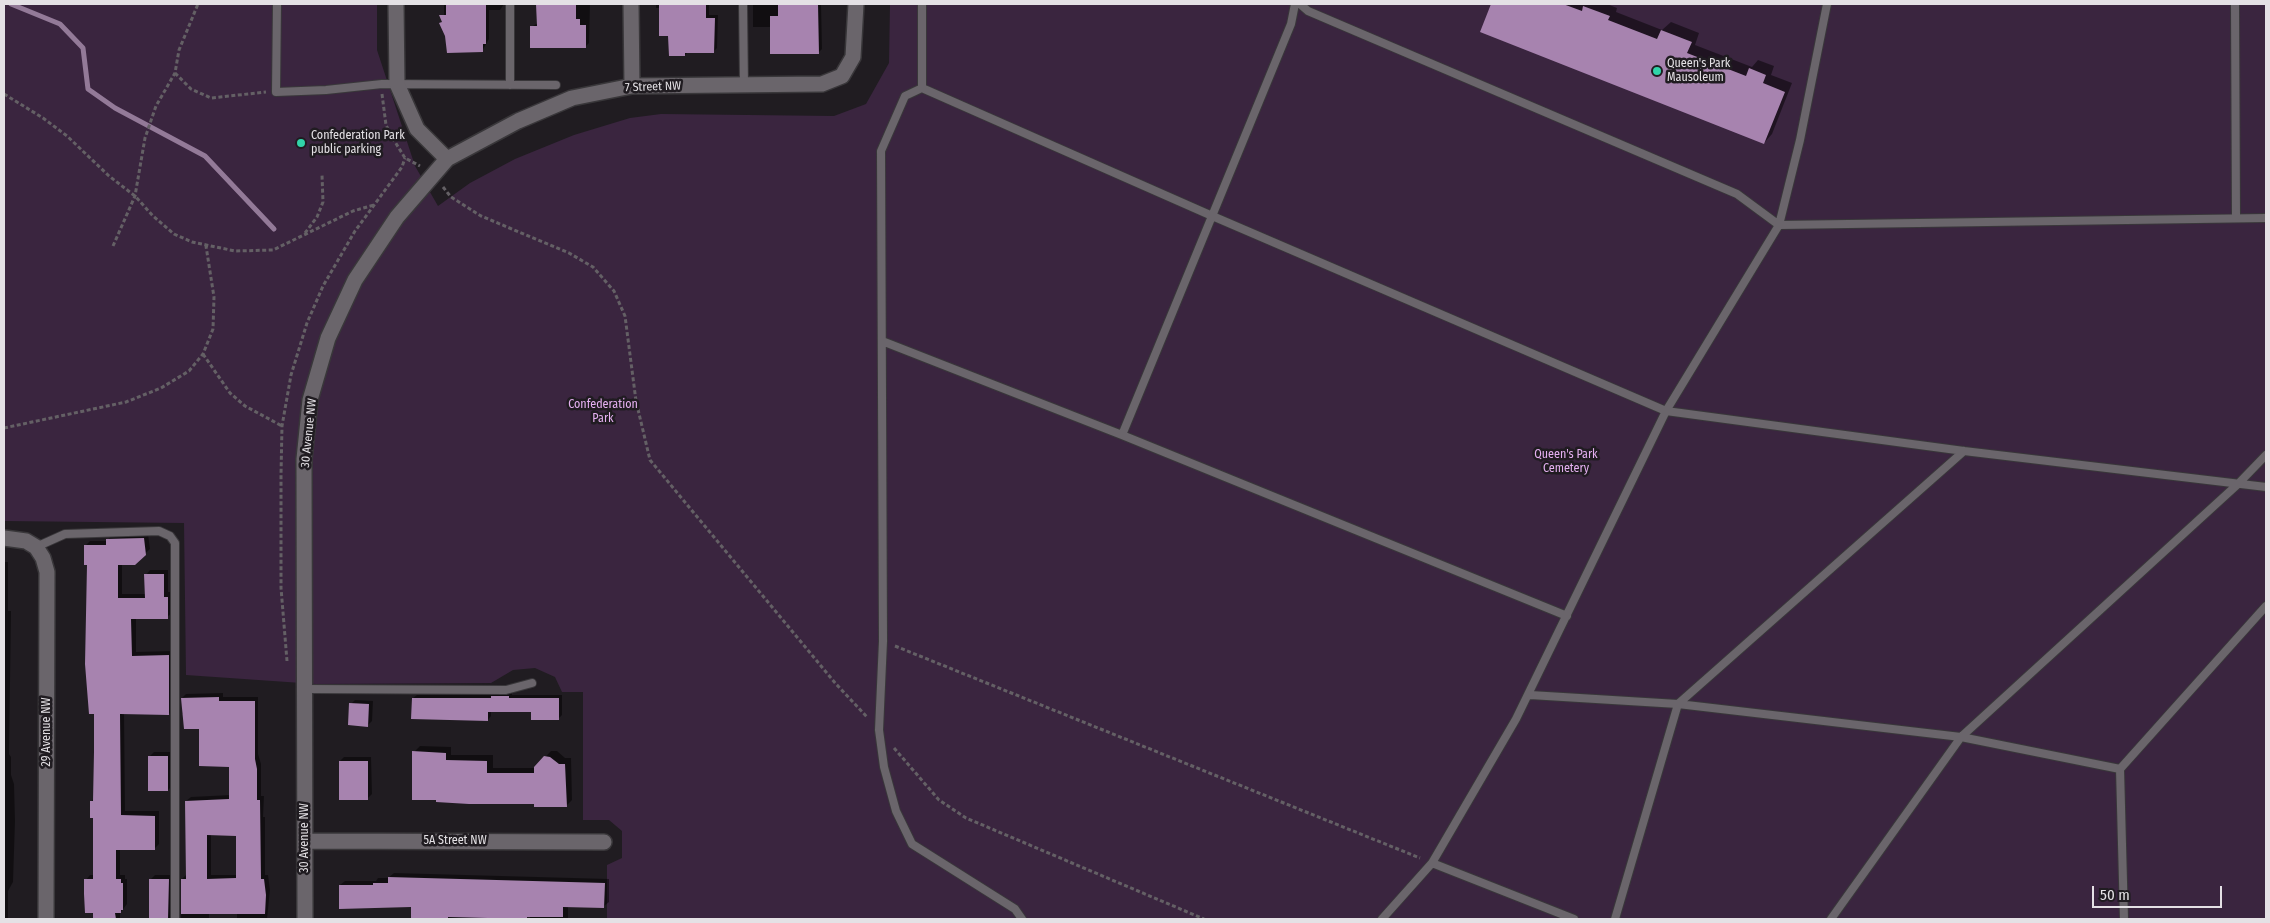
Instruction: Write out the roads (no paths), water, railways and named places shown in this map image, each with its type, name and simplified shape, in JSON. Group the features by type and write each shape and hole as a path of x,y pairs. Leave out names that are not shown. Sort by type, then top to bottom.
{"street":[{"path":"396,4 390,84 416,130 447,159"},
{"path":"631,4 632,86"},
{"name":"7 Street NW","path":"447,159 518,121 572,98 632,86 822,84 842,76 854,57 856,4"},
{"name":"30 Avenue NW","path":"305,919 304,459 310,400 328,338 355,280 397,217 447,159"},
{"path":"4,538 26,541 36,547"},
{"name":"29 Avenue NW","path":"36,547 43,558 47,572 46,919"},
{"name":"5A Street NW","path":"306,840 604,842"}],"lane":[{"path":"277,4 276,92 326,90 390,84 556,85"},
{"path":"510,4 510,85"},
{"path":"744,4 744,86"},
{"path":"922,4 922,88"},
{"path":"1122,436 1210,215 1291,24 1295,4"},
{"path":"1300,4 1308,11 1737,194 1779,224 2266,218"},
{"path":"1382,919 1432,863 1530,695 1666,411 1779,224 1800,140 1827,4"},
{"path":"2235,4 2236,218"},
{"path":"1022,919 1015,909 912,844 896,811 884,767 879,730 883,641 881,151 905,96 922,88 1210,215 1666,411 1964,451 2266,487"},
{"path":"882,342 1122,436 1567,616"},
{"path":"1615,919 1678,704 1964,451"},
{"path":"1831,919 1961,737 2238,484 2266,455"},
{"path":"36,547 65,534 159,531 170,536 175,543 176,919"},
{"path":"2124,919 2120,770 2266,606"},
{"path":"305,689 506,690 532,683"},
{"path":"1530,695 1678,704 1961,737 2120,770"},
{"path":"1432,863 1574,919"}],"waterway":[{"path":"11,4 60,24 83,48 88,89 115,108 205,156 274,229"}],"place":[{"name":"Queen's Park Mausoleum","path":"1657,71"},
{"name":"Confederation Park public parking","path":"301,143"}],"park label":[{"name":"Confederation Park","path":"603,412"},
{"name":"Queen's Park Cemetery","path":"1566,462"}]}
